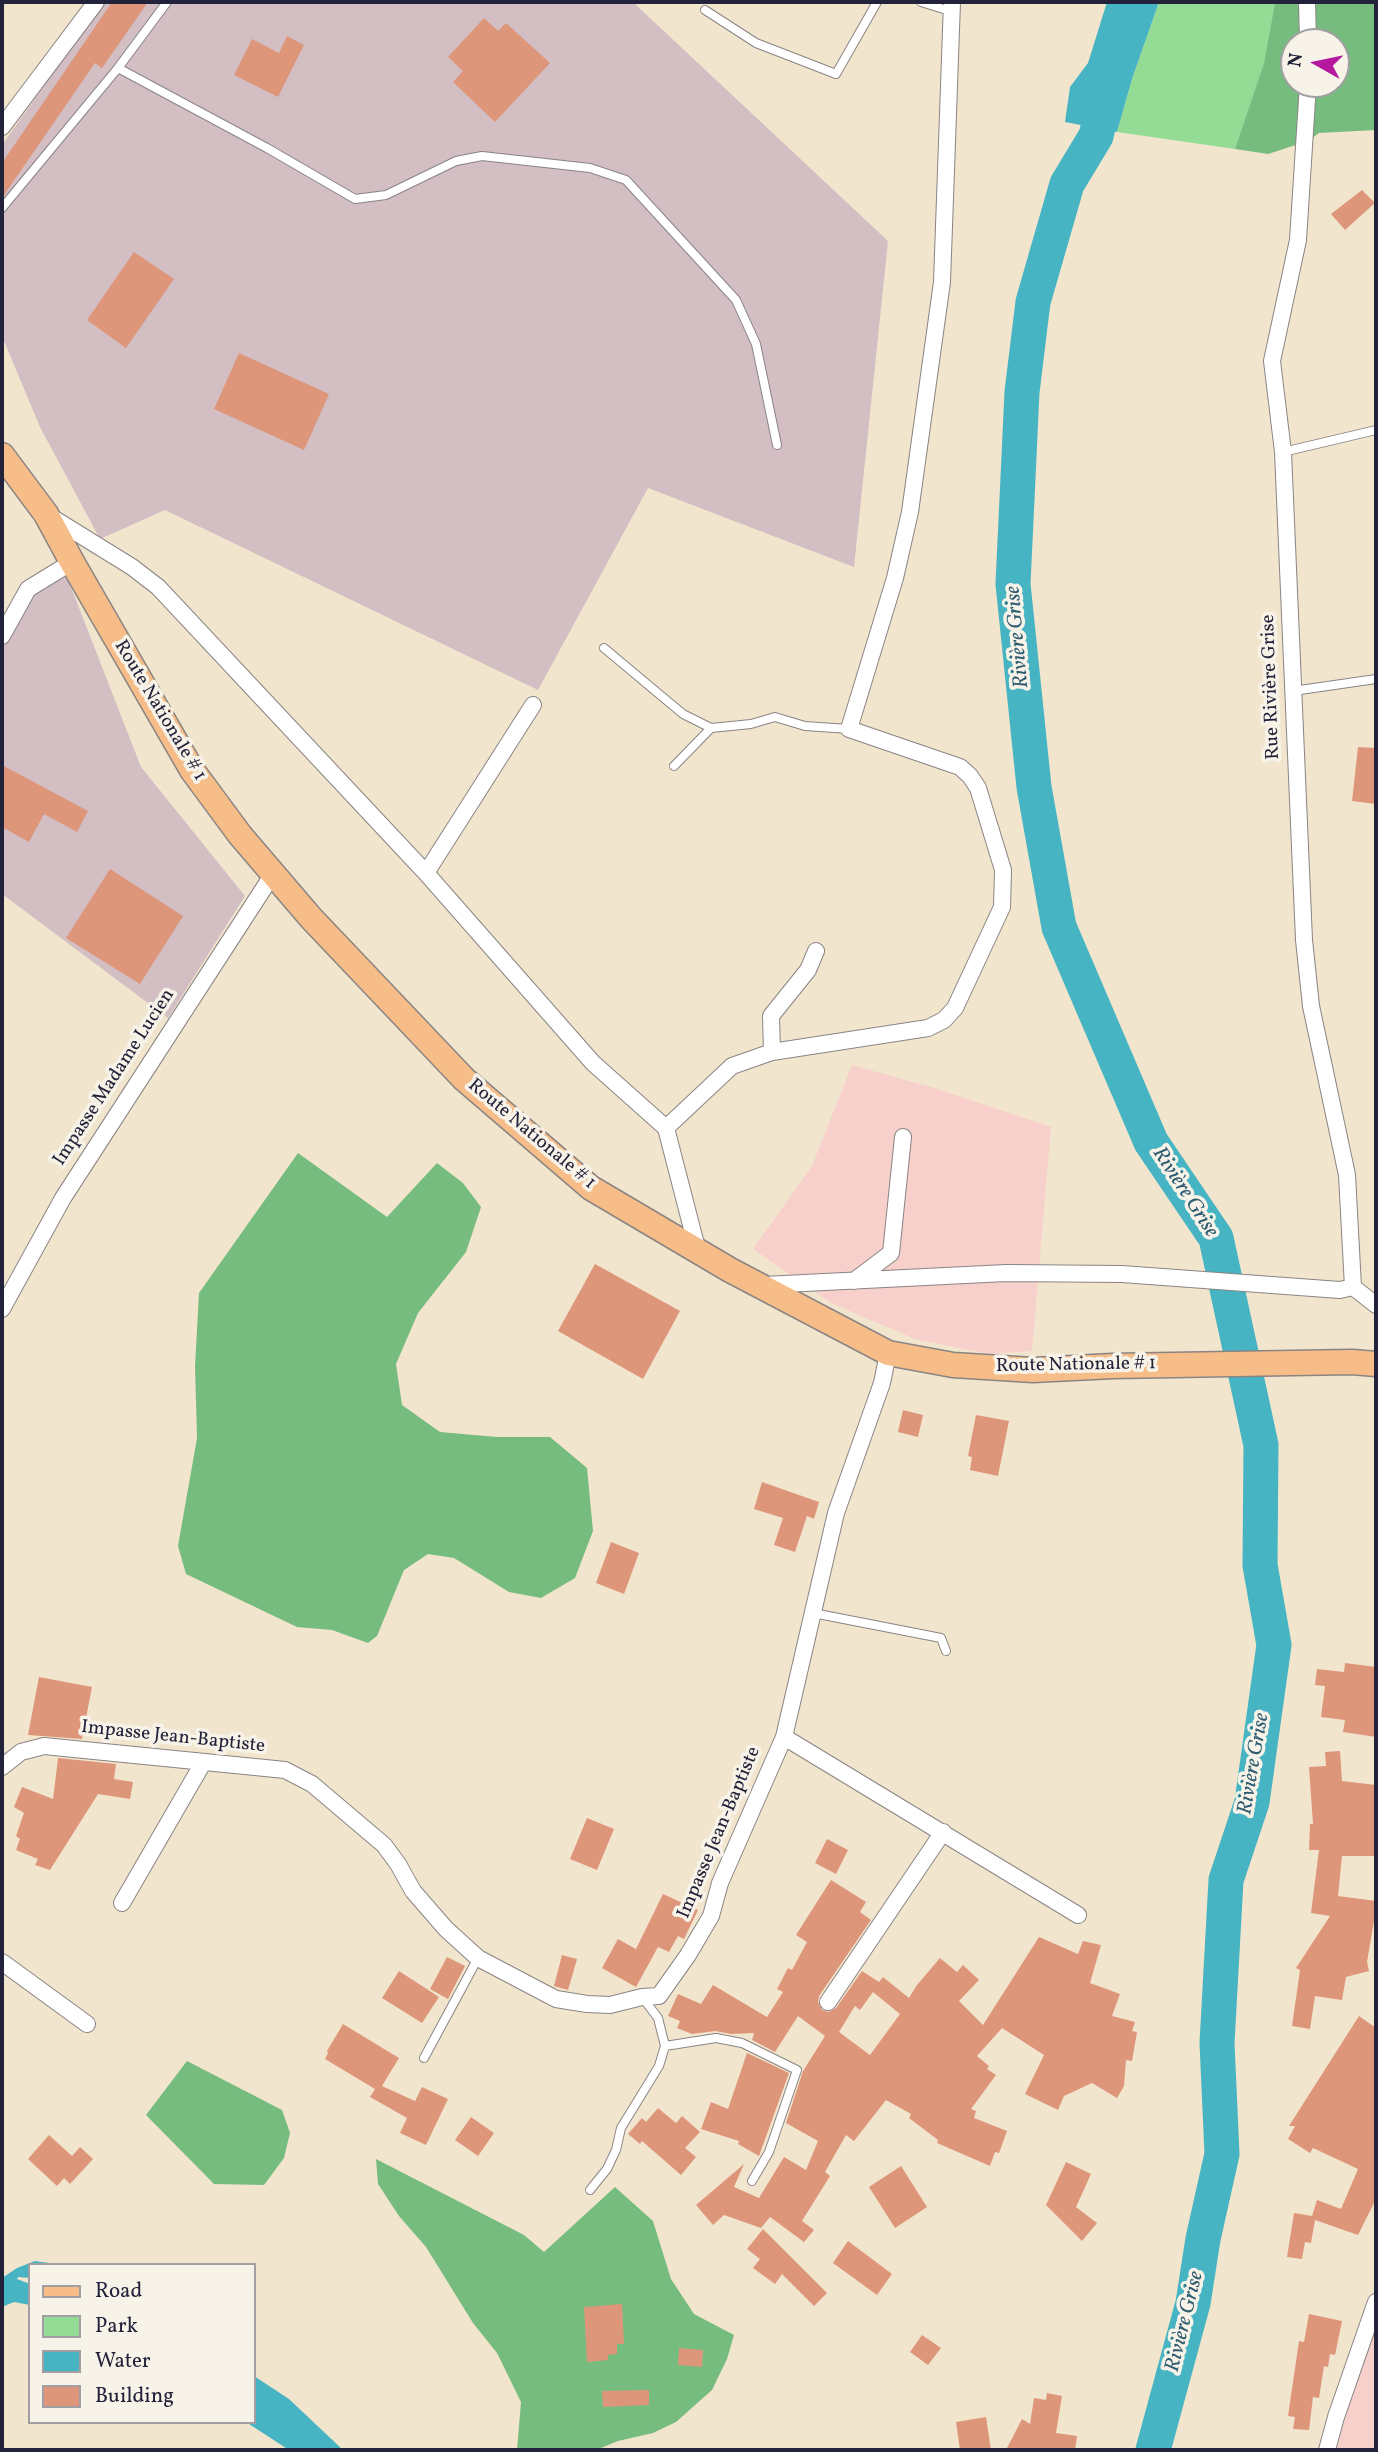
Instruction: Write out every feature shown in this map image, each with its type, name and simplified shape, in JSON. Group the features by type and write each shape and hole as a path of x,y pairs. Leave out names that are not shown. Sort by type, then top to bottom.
{"main road":[{"name":"Route Nationale # 1","path":"2,456 46,514 192,770 240,835 311,918 464,1079 591,1188 698,1252 888,1353 953,1365 1020,1369 1364,1363"}],"street":[{"path":"2,127 96,2"},
{"path":"1307,2 1308,28"},
{"path":"666,1128 732,1066 772,1052 928,1028 944,1020 955,1008 1002,907 1003,870 978,788 971,776 960,767 849,729 895,578 910,512 942,282 951,6"},
{"name":"Rue Rivière Grise","path":"1307,98 1298,240 1272,361 1283,452 1304,940 1311,1006 1347,1175 1347,1288"},
{"path":"46,514 132,567 158,587 426,873 593,1063 666,1128 698,1252"},
{"path":"2,636 29,589 72,562"},
{"path":"426,873 533,705"},
{"name":"Impasse Madame Lucien","path":"2,1310 64,1198 273,874"},
{"path":"772,1052 771,1016 808,970 816,951"},
{"path":"854,1282 891,1253 902,1137"},
{"path":"758,1285 1006,1273 1122,1274 1347,1288 1376,1305"},
{"name":"Impasse Jean-Baptiste","path":"2,1767 21,1752 44,1746 285,1770 312,1784 384,1845 413,1891 446,1929 478,1958 556,2000 610,2005 659,1996 711,1916 720,1883 784,1737 836,1513 882,1383 888,1353"},
{"path":"784,1737 1079,1915"},
{"path":"121,1903 202,1763"},
{"path":"828,2002 943,1832"},
{"path":"2,1962 87,2024"},
{"path":"1327,2450 1376,2302"}],"lane":[{"path":"2,208 118,68 167,2"},
{"path":"705,10 756,43 836,74 877,2"},
{"path":"921,2 951,6"},
{"path":"118,68 355,199 386,195 456,161 482,156 590,167 626,180 736,300 756,344 777,445"},
{"path":"1283,452 1376,430"},
{"path":"604,649 683,714 711,729 741,726 775,717 805,726 849,729"},
{"path":"1292,691 1376,678"},
{"path":"674,766 711,729"},
{"path":"813,1613 940,1638 946,1651"},
{"path":"424,2058 478,1958"},
{"path":"590,2190 607,2169 616,2150 621,2128 659,2066 665,2046 658,2018 642,1997"},
{"path":"665,2046 716,2038 742,2043 797,2070 769,2152 752,2181"}],"shaded area":[{"path":"104,2 637,2 636,5 888,241 854,567 648,488 538,690 165,510 100,539 40,427 2,336 2,145"},
{"path":"67,577 141,767 245,896 168,1018 2,894 2,624 19,592"},
{"path":"852,1065 934,1088 1051,1127 1032,1351 989,1354 915,1339 831,1303 753,1249 812,1166"},
{"path":"1376,2295 1376,2450 1337,2450"}],"green space":[{"path":"1159,2 1275,2 1264,64 1235,149 1117,132"},
{"path":"1275,2 1376,2 1376,130 1319,133 1308,141 1268,154 1235,149 1264,63"},
{"path":"298,1153 387,1217 437,1163 463,1183 481,1207 466,1252 418,1313 396,1364 402,1405 440,1432 497,1437 550,1437 587,1468 593,1531 575,1578 541,1598 509,1592 454,1558 428,1554 404,1570 377,1636 368,1643 332,1630 297,1627 186,1574 178,1546 197,1438 195,1366 199,1293"},
{"path":"187,2061 282,2110 290,2133 284,2158 264,2185 214,2184 146,2115"},
{"path":"376,2159 524,2235 544,2252 615,2187 653,2221 671,2279 694,2314 734,2335 727,2359 712,2390 676,2422 653,2433 618,2441 596,2450 517,2450 521,2402 497,2353 473,2323 426,2247 399,2216 378,2184"}],"water":[{"path":"1107,2 1159,2 1117,132 1065,122 1070,87 1088,63"},
{"path":"28,2264 28,2278 17,2279 28,2283 28,2305 14,2302 2,2307 2,2278"},
{"path":"256,2377 289,2399 343,2450 289,2450 249,2424 256,2424"}],"building":[{"path":"112,2 148,2 102,68 95,63 2,198 2,163"},
{"path":"484,18 498,31 506,23 550,63 495,122 453,82 463,71 448,57"},
{"path":"287,36 304,45 278,97 234,75 252,39 279,53"},
{"path":"1362,190 1375,203 1345,230 1331,214"},
{"path":"134,252 174,279 126,348 87,320"},
{"path":"239,353 329,394 304,450 214,409"},
{"path":"1358,747 1376,748 1376,804 1352,801"},
{"path":"2,765 88,811 77,832 44,814 29,842 2,827"},
{"path":"110,869 183,916 140,984 66,938"},
{"path":"595,1264 680,1311 643,1379 558,1331"},
{"path":"903,1410 923,1415 918,1437 898,1432"},
{"path":"976,1415 1009,1421 998,1476 970,1470 972,1457 968,1456"},
{"path":"762,1482 819,1502 814,1519 807,1516 795,1552 774,1545 783,1518 754,1509"},
{"path":"611,1542 639,1553 624,1594 596,1583"},
{"path":"1345,1663 1376,1667 1376,1737 1343,1732 1345,1720 1321,1717 1325,1686 1315,1685 1317,1669 1344,1672"},
{"path":"39,1677 92,1687 82,1739 28,1735"},
{"path":"1340,1751 1342,1781 1376,1785 1376,1856 1342,1856 1338,1896 1376,1901 1376,1921 1367,1962 1369,1971 1346,1977 1342,2000 1315,1996 1310,2029 1292,2026 1300,1970 1296,1968 1330,1916 1311,1913 1319,1850 1309,1850 1310,1824 1313,1824 1309,1767 1326,1766 1325,1752"},
{"path":"58,1758 116,1764 114,1779 133,1782 130,1799 98,1794 50,1870 35,1865 38,1859 16,1850 20,1839 16,1836 24,1813 14,1807 22,1787 53,1799"},
{"path":"587,1818 614,1829 597,1870 570,1859"},
{"path":"827,1839 848,1850 836,1874 815,1863"},
{"path":"831,1880 866,1902 860,1912 871,1920 819,1996 818,2002 822,2010 828,2012 836,2008 862,1971 879,1982 883,1977 909,1998 940,1958 957,1972 963,1965 979,1980 959,2001 983,2025 1039,1937 1078,1954 1083,1941 1101,1945 1090,1983 1120,1994 1112,2016 1135,2022 1132,2031 1137,2032 1132,2061 1126,2060 1124,2086 1117,2098 1092,2083 1064,2096 1058,2110 1025,2094 1044,2055 1002,2028 977,2056 989,2066 987,2069 996,2075 971,2109 976,2111 974,2118 1007,2131 999,2153 995,2152 990,2166 937,2143 938,2140 909,2118 911,2114 886,2100 854,2141 846,2135 825,2172 830,2176 802,2221 814,2230 804,2242 770,2217 761,2228 724,2215 713,2225 696,2205 744,2164 734,2187 759,2198 784,2157 806,2170 818,2141 786,2123 803,2071 825,2036 798,2016 775,2052 752,2040 754,2033 731,2034 715,2031 692,2034 677,2028 680,2021 668,2016 678,1994 701,2004 713,1985 767,2017 783,1992 777,1989 788,1968 792,1970 807,1942 796,1935","holes":["873,1992 900,2014 870,2055 839,2032 855,2006 860,2010"]},
{"path":"663,1894 698,1910 684,1939 678,1936 669,1952 658,1947 636,1987 602,1968 618,1939 636,1949"},
{"path":"562,1955 577,1959 568,1990 554,1986"},
{"path":"447,1957 465,1966 448,1999 430,1989"},
{"path":"399,1971 439,1997 422,2023 382,1998"},
{"path":"1359,2016 1376,2028 1376,2199 1358,2235 1315,2220 1311,2243 1305,2242 1302,2259 1287,2257 1294,2213 1312,2216 1317,2200 1341,2209 1358,2169 1313,2148 1310,2153 1288,2139 1295,2126 1289,2126"},
{"path":"343,2024 399,2058 382,2086 415,2101 422,2087 448,2099 426,2145 400,2133 407,2118 370,2097 375,2089 325,2059"},
{"path":"747,2053 789,2073 759,2156 738,2144 739,2141 701,2129 711,2102 728,2109"},
{"path":"658,2108 676,2123 682,2116 700,2132 685,2148 696,2157 681,2175 642,2141 640,2144 628,2134 642,2118 646,2122"},
{"path":"471,2117 494,2133 478,2156 455,2140"},
{"path":"49,2135 72,2156 80,2147 93,2159 70,2184 64,2178 57,2186 28,2159"},
{"path":"1066,2162 1091,2174 1076,2207 1097,2223 1082,2241 1046,2205"},
{"path":"901,2166 927,2207 895,2228 869,2187"},
{"path":"763,2229 827,2293 814,2306 782,2274 775,2284 753,2268 760,2259 747,2249"},
{"path":"848,2241 892,2274 877,2295 833,2263"},
{"path":"622,2304 624,2344 617,2344 617,2354 608,2355 608,2360 587,2362 584,2307"},
{"path":"1309,2314 1342,2321 1335,2355 1330,2354 1328,2367 1324,2366 1319,2398 1313,2397 1309,2430 1293,2429 1295,2417 1288,2416 1299,2341 1304,2342"},
{"path":"922,2335 941,2348 928,2365 910,2352"},
{"path":"679,2348 703,2350 702,2367 678,2365"},
{"path":"649,2390 649,2405 603,2407 602,2391"},
{"path":"1047,2393 1062,2396 1056,2433 1077,2436 1075,2450 1006,2450 1022,2419 1030,2424 1034,2398 1046,2400"},
{"path":"986,2417 991,2450 960,2450 956,2422"}],"waterway":[{"name":"Rivière Grise","path":"1139,2 1119,39 1096,136 1067,184 1033,302 1022,392 1013,584 1034,787 1059,927 1151,1142 1216,1238 1261,1445 1260,1565 1274,1645 1252,1802 1226,1880 1217,2043 1222,2154 1203,2239 1193,2303 1153,2450"}]}
